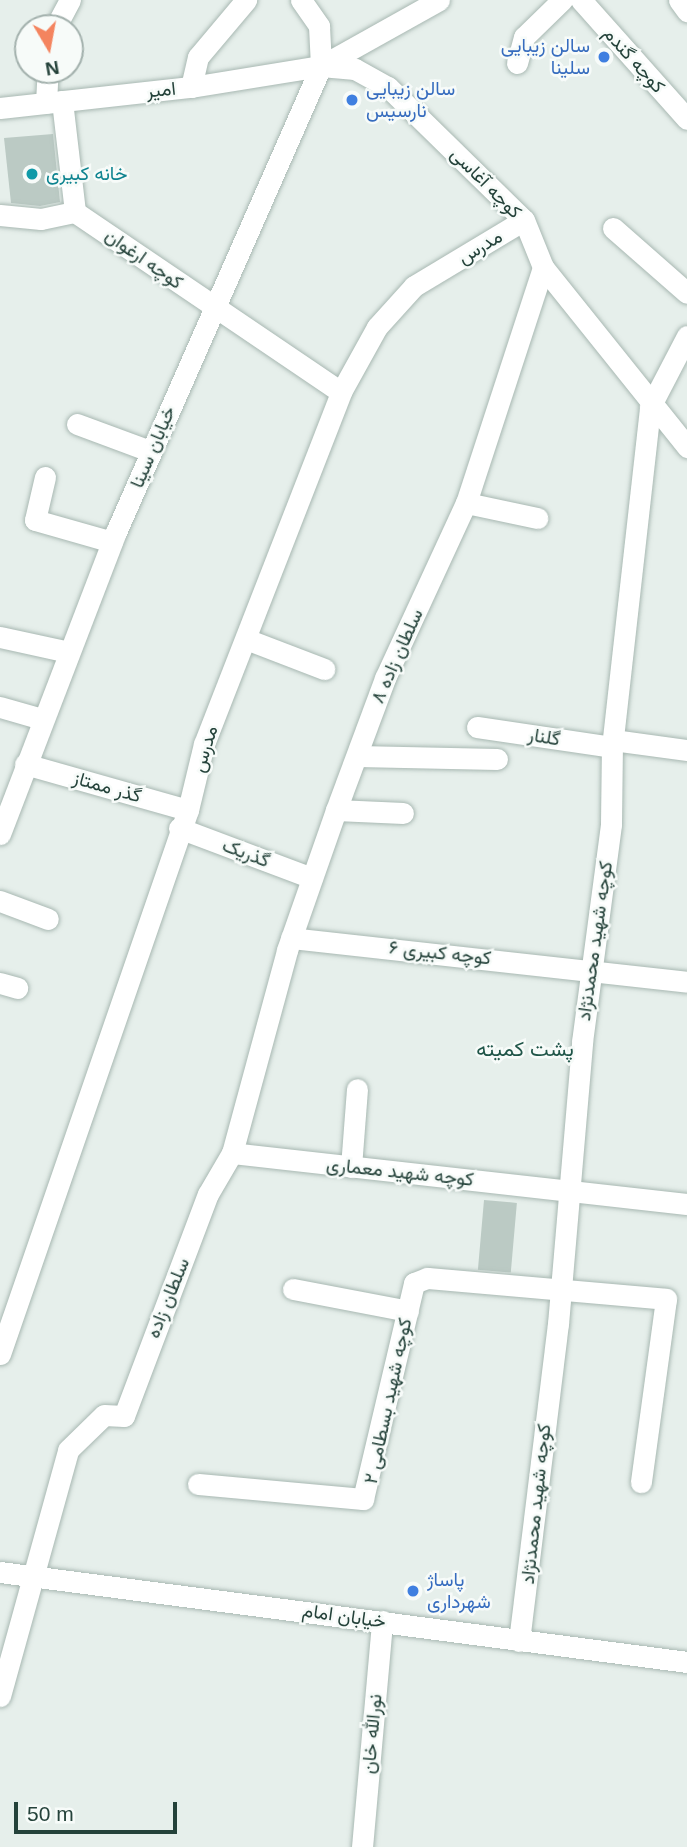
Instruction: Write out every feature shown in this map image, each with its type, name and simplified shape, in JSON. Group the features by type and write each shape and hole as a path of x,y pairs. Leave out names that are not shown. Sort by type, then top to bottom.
{"street":[{"path":"191,87 198,57 246,0"},
{"path":"301,0 319,26 321,66 439,0"},
{"path":"517,63 524,37 562,0"},
{"name":"کوچه گندم","path":"581,0 687,119"},
{"path":"679,0 687,11"},
{"name":"امیر","path":"0,108 191,87 321,66"},
{"name":"کوچه آغاسی","path":"321,66 355,69 388,87 524,220 543,267 650,407 687,447"},
{"name":"خیابان سینا","path":"0,834 112,542 321,66"},
{"path":"0,215 41,219 75,212 51,84"},
{"name":"کوچه ارغوان","path":"75,212 341,392"},
{"name":"مدرس","path":"0,1354 184,819 204,744 341,392 377,327 414,286 524,220"},
{"path":"613,228 687,293"},
{"name":"سلطان زاده ۸","path":"241,1116 291,938 336,810 385,678 466,503 543,267"},
{"path":"650,407 687,336"},
{"name":"کوچه شهید محمدنژاد","path":"519,1641 560,1287 590,968 611,824 613,743 650,407"},
{"path":"77,424 150,452"},
{"path":"45,477 35,520 112,542"},
{"path":"466,503 537,518"},
{"path":"0,637 69,652"},
{"path":"246,639 324,669"},
{"path":"0,707 42,719"},
{"name":"گلنار","path":"477,727 687,750"},
{"path":"357,755 497,759"},
{"name":"گذر ممتاز","path":"25,764 184,819"},
{"path":"336,810 403,813"},
{"name":"گذریک","path":"184,819 312,878"},
{"path":"0,901 48,919"},
{"name":"کوچه کبیری ۶","path":"291,938 590,968 687,982"},
{"path":"351,1167 356,1089"},
{"name":"سلطان زاده","path":"34,1576 68,1450 104,1415 124,1416 208,1194 232,1153 241,1116"},
{"name":"کوچه شهید معماری","path":"232,1153 687,1204"},
{"name":"کوچه شهید بسطامی ۲","path":"198,1484 363,1499 408,1311 419,1279 560,1287"},
{"path":"560,1287 666,1299 641,1482"},
{"path":"293,1289 408,1311"},
{"name":"خیابان امام","path":"0,1572 687,1662"},
{"path":"0,1696 34,1576"},
{"name":"نورالله خان","path":"362,1847 382,1621"}],"building":[{"name":"خانه کبیری","path":"53,134 60,202 40,206 11,203 4,138"},
{"path":"484,1200 517,1203 511,1273 478,1270"}],"place":[{"name":"سالن زیبایی سلینا","path":"604,57"},
{"name":"سالن زیبایی نارسیس","path":"352,100"},
{"name":"خانه کبیری","path":"32,174"},
{"name":"پاساژ شهرداری","path":"413,1591"}],"district":[{"name":"پشت کمیته","path":"525,1049"}]}
